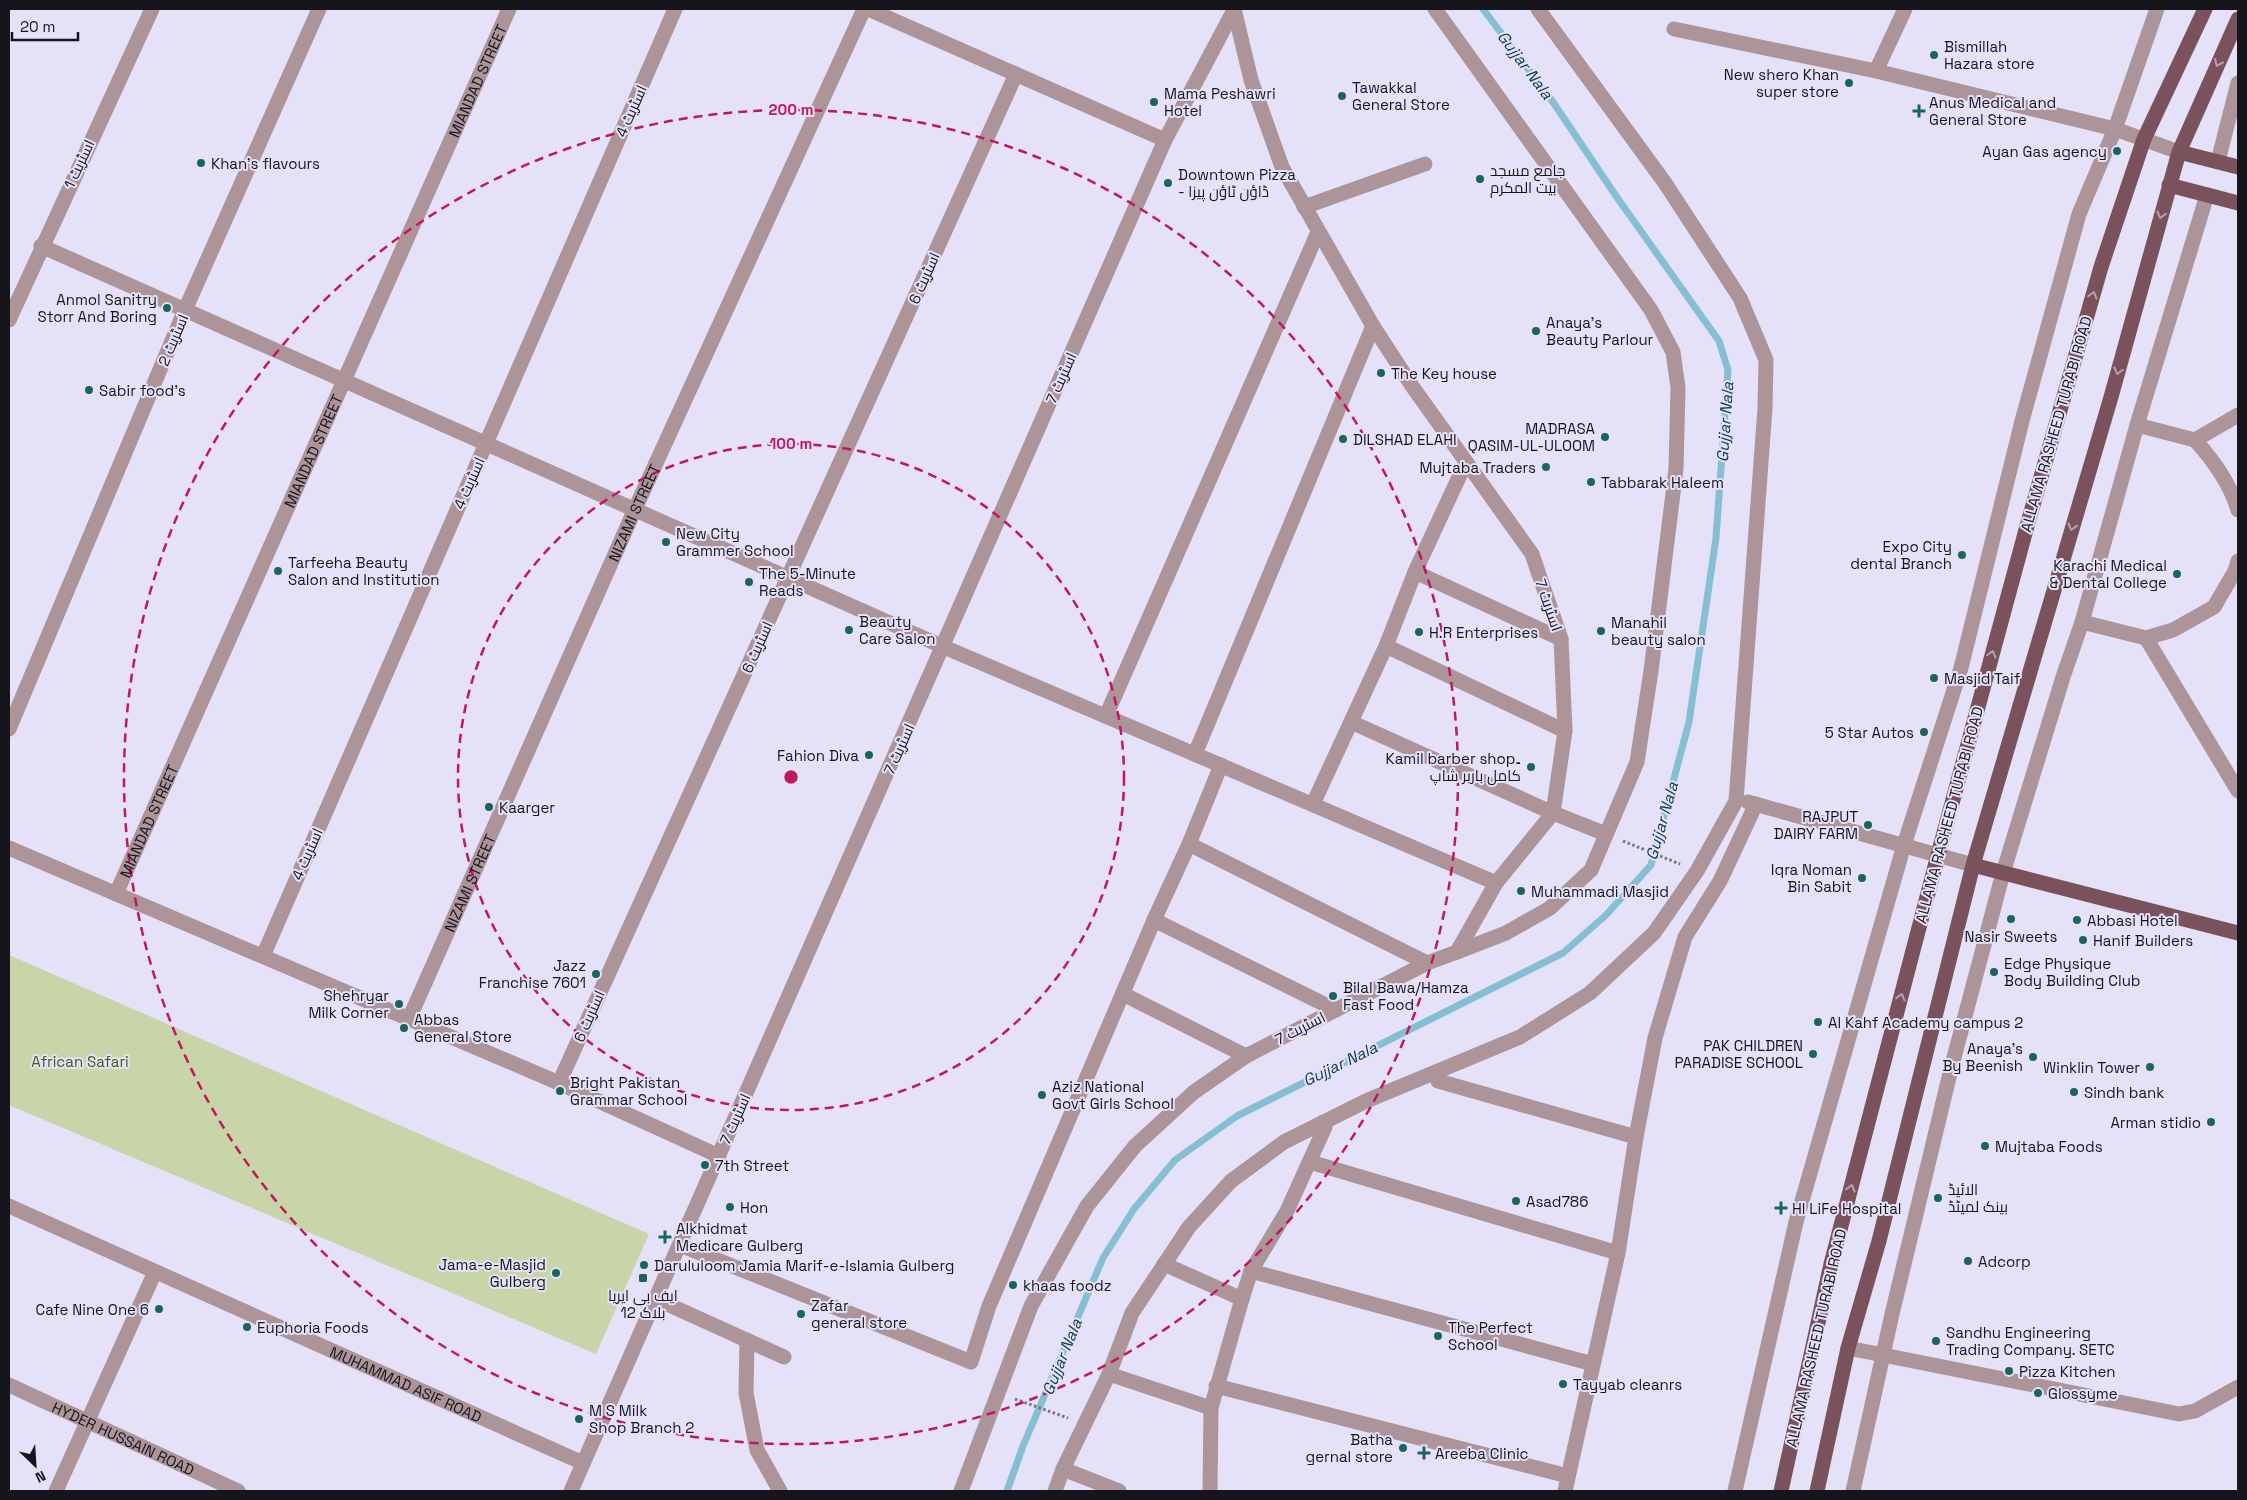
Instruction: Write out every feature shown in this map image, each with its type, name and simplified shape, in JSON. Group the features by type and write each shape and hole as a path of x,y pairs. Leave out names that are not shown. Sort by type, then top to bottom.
{"main road":[{"name":"ALLAMA RASHEED TURABI ROAD","path":"1781,1491 1831,1264 2024,535 2101,267 2144,139 2205,9"},
{"path":"1817,1491 1848,1348 1879,1241 1973,865 2111,397 2178,152 2238,18"},
{"path":"2178,152 2238,167"},
{"path":"2169,185 2238,203"},
{"path":"1973,865 2238,933"}],"street":[{"name":"اسٹریٹ 1","path":"9,320 41,246 152,9"},
{"name":"اسٹریٹ 2","path":"9,729 185,310 319,9"},
{"name":"MIANDAD STREET","path":"116,894 509,9"},
{"name":"اسٹریٹ 4","path":"263,956 675,9"},
{"name":"NIZAMI STREET","path":"409,1019 635,509 864,9"},
{"path":"868,9 1165,140"},
{"name":"اسٹریٹ 7","path":"571,1491 944,648 1165,140 1234,9"},
{"name":"اسٹریٹ 7","path":"1234,9 1251,80 1282,167 1373,326 1466,462 1532,554 1561,639 1565,731 1553,813"},
{"name":"اسٹریٹ 7","path":"961,1491 1031,1306 1087,1206 1135,1146 1194,1092 1246,1056 1427,963 1506,933 1550,908 1591,870 1611,836 1637,762 1651,671 1676,469 1678,388 1674,352 1651,310 1435,9"},
{"path":"1055,1491 1063,1469 1109,1374 1132,1313 1189,1227 1231,1181 1284,1142 1366,1101 1520,1037 1590,993 1654,933 1697,871 1736,801 1765,408 1766,360 1740,298 1664,182 1538,9"},
{"path":"1876,71 1905,9"},
{"path":"1735,1491 1796,1222 1904,845 1960,668 2022,421 2079,214 2115,129 2157,9"},
{"path":"1674,29 1876,71 2115,129 2178,152"},
{"name":"اسٹریٹ 6","path":"559,1083 1016,74"},
{"path":"2218,161 2238,83"},
{"path":"1304,207 1425,164"},
{"path":"1853,1491 1883,1354 1951,1069 2003,873 2063,677 2082,622 2137,425 2207,195"},
{"path":"1106,716 1318,232"},
{"path":"41,246 944,648 1496,883"},
{"path":"1195,754 1373,326"},
{"path":"2195,440 2238,415"},
{"path":"2137,425 2195,440 2215,462 2234,496 2238,510"},
{"path":"1313,804 1386,646 1415,572 1466,462"},
{"path":"2082,622 2146,638 2173,630 2214,607 2235,571 2238,561"},
{"path":"1415,572 1561,639"},
{"path":"2146,638 2238,791"},
{"path":"1386,646 1565,731"},
{"path":"1351,722 1553,813 1611,836"},
{"path":"680,1245 971,1362 989,1306 1154,920 1189,844 1220,765"},
{"path":"1736,801 1756,804 1973,865"},
{"path":"1216,1386 1566,1484 1618,1253 1636,1137 1655,1038 1685,937 1720,880 1756,804"},
{"path":"1456,952 1496,883 1553,813"},
{"path":"1189,844 1427,963"},
{"path":"9,848 559,1083 719,1156"},
{"path":"1697,871 1720,880"},
{"path":"1154,920 1336,1010"},
{"path":"1123,994 1246,1056"},
{"path":"1436,1072 1438,1081 1636,1137"},
{"path":"1210,1491 1211,1408 1242,1298 1251,1271 1287,1211 1310,1162 1325,1127 1323,1122"},
{"path":"1310,1162 1618,1253"},
{"name":"MUHAMMAD ASIF ROAD","path":"9,1206 583,1463"},
{"path":"1164,1264 1242,1298"},
{"path":"1251,1271 1593,1364"},
{"path":"56,1491 155,1272"},
{"path":"656,1299 784,1357"},
{"path":"747,1340 746,1393 757,1450 780,1491"},
{"path":"1848,1348 2179,1414 2195,1411 2238,1387"},
{"path":"1109,1374 1211,1408"},
{"name":"HYDER HUSSAIN ROAD","path":"9,1385 87,1423 238,1491"},
{"path":"1063,1469 1119,1491"}],"path":[{"path":"1611,836 1672,861"},
{"path":"1006,1396 1056,1414"}],"green space":[{"name":"African Safari","path":"9,955 649,1234 596,1354 9,1105"}],"waterway":[{"name":"Gujjar Nala","path":"1007,1491 1023,1446 1103,1258 1134,1209 1175,1160 1237,1116 1563,953 1606,915 1651,865 1689,722 1716,538 1728,370 1719,341 1616,196 1553,102 1483,9"}],"place":[{"name":"Bismillah Hazara store","path":"1934,55"},
{"name":"New shero Khan super store","path":"1849,83"},
{"name":"Tawakkal General Store","path":"1342,96"},
{"name":"Mama Peshawri Hotel","path":"1154,102"},
{"name":"Anus Medical and General Store","path":"1919,111"},
{"name":"Ayan Gas agency","path":"2117,151"},
{"name":"Khan's flavours","path":"201,163"},
{"name":"جامع مسجد بیت المکرم","path":"1480,179"},
{"name":"Downtown Pizza - ڈاؤن ٹاؤن پیزا","path":"1168,183"},
{"name":"Anmol Sanitry Storr And Boring","path":"167,308"},
{"name":"Anaya's Beauty Parlour","path":"1536,331"},
{"name":"The Key house","path":"1381,373"},
{"name":"Sabir food's","path":"89,390"},
{"name":"MADRASA QASIM-UL-ULOOM","path":"1605,437"},
{"name":"DILSHAD ELAHI","path":"1343,439"},
{"name":"Mujtaba Traders","path":"1546,467"},
{"name":"Tabbarak Haleem","path":"1591,482"},
{"name":"New City Grammer School","path":"666,542"},
{"name":"Expo City dental Branch","path":"1962,555"},
{"name":"Tarfeeha Beauty Salon and Institution","path":"278,571"},
{"name":"Karachi Medical & Dental College","path":"2177,574"},
{"name":"The 5-Minute Reads","path":"749,582"},
{"name":"Beauty Care Salon","path":"849,630"},
{"name":"Manahil beauty salon","path":"1601,631"},
{"name":"H.R Enterprises","path":"1419,632"},
{"name":"Masjid Taif","path":"1934,678"},
{"name":"5 Star Autos","path":"1924,732"},
{"name":"Fahion Diva","path":"869,755"},
{"name":"Kamil barber shop۔ کامل باربر شاپ","path":"1531,767"},
{"name":"Kaarger","path":"489,807"},
{"name":"RAJPUT DAIRY FARM","path":"1868,825"},
{"name":"Iqra Noman Bin Sabit","path":"1862,878"},
{"name":"Muhammadi Masjid","path":"1521,891"},
{"name":"Nasir Sweets","path":"2011,919"},
{"name":"Abbasi Hotel","path":"2077,920"},
{"name":"Hanif Builders","path":"2083,940"},
{"name":"Edge Physique Body Building Club","path":"1994,972"},
{"name":"Jazz Franchise 7601","path":"596,974"},
{"name":"Bilal Bawa/Hamza Fast Food","path":"1333,996"},
{"name":"Shehryar Milk Corner","path":"399,1004"},
{"name":"Al Kahf Academy campus 2","path":"1818,1022"},
{"name":"Abbas General Store","path":"404,1028"},
{"name":"PAK CHILDREN PARADISE SCHOOL","path":"1813,1054"},
{"name":"Anaya's By Beenish","path":"2033,1057"},
{"name":"Winklin Tower","path":"2150,1067"},
{"name":"Bright Pakistan Grammar School","path":"560,1091"},
{"name":"Sindh bank","path":"2074,1092"},
{"name":"Aziz National Govt Girls School","path":"1042,1095"},
{"name":"Arman stidio","path":"2211,1122"},
{"name":"Mujtaba Foods","path":"1985,1146"},
{"name":"7th Street","path":"705,1165"},
{"name":"الائیڈ بینک لمیٹڈ","path":"1938,1198"},
{"name":"Asad786","path":"1516,1201"},
{"name":"Hon","path":"730,1207"},
{"name":"HI LiFe Hospital","path":"1781,1208"},
{"name":"Alkhidmat Medicare Gulberg","path":"665,1237"},
{"name":"Adcorp","path":"1968,1261"},
{"name":"Darululoom Jamia Marif-e-Islamia Gulberg","path":"644,1265"},
{"name":"Jama-e-Masjid Gulberg","path":"556,1273"},
{"name":"ایف بی ایریا بلاک 12","path":"643,1278"},
{"name":"khaas foodz","path":"1013,1285"},
{"name":"Cafe Nine One 6","path":"159,1309"},
{"name":"Zafar general store","path":"801,1314"},
{"name":"Euphoria Foods","path":"247,1327"},
{"name":"The Perfect School","path":"1438,1336"},
{"name":"Sandhu Engineering Trading Company. SETC","path":"1936,1341"},
{"name":"Pizza Kitchen","path":"2009,1371"},
{"name":"Tayyab cleanrs","path":"1563,1384"},
{"name":"Glossyme","path":"2038,1393"},
{"name":"M S Milk Shop Branch 2","path":"579,1419"},
{"name":"Batha gernal store","path":"1403,1448"},
{"name":"Areeba Clinic","path":"1424,1453"}]}
